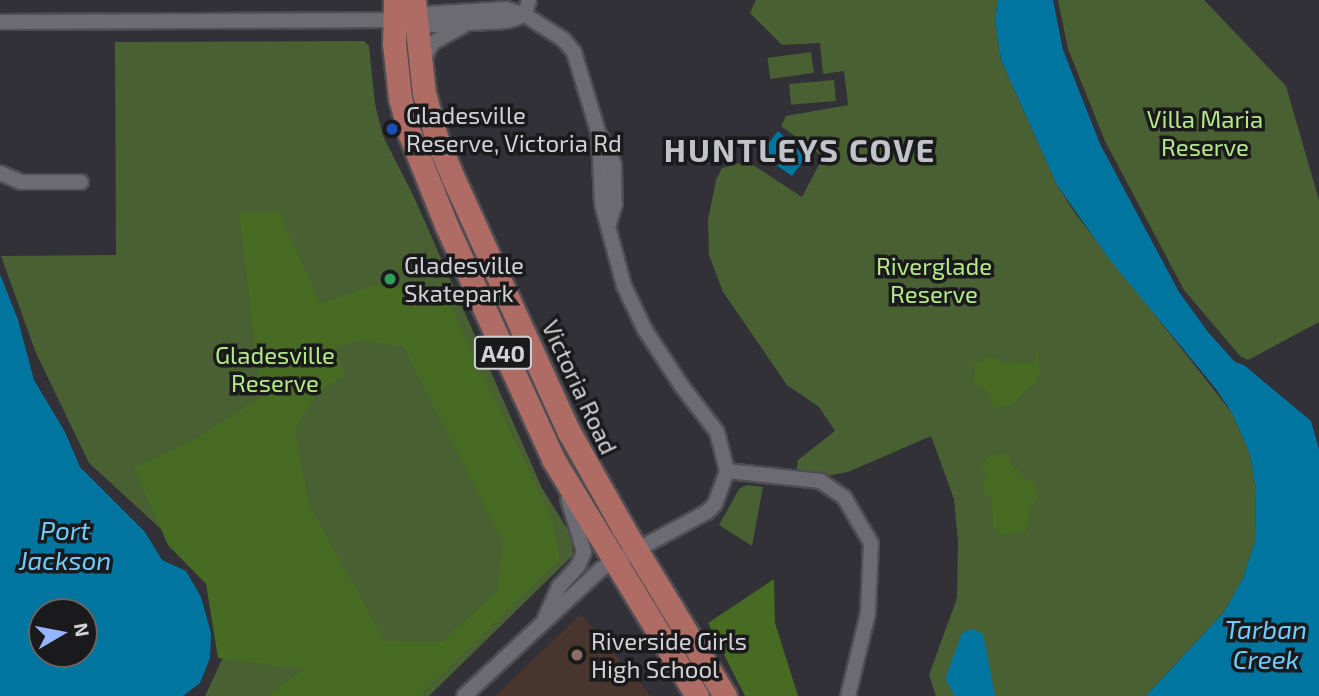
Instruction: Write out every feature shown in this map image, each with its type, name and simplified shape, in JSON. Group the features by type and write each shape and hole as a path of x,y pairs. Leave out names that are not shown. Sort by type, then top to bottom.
{"highway":[{"name":"Victoria Road","path":"407,12 436,137 569,432 636,550 725,696"},
{"name":"A40","path":"407,12 397,76 410,135 447,227 553,459 697,696"}],"street":[{"path":"440,0 457,12"},
{"path":"525,15 529,0"},
{"path":"0,22 506,9 550,28 574,52 599,135 602,204 624,286 663,359 717,432 727,471 715,504 708,512 597,572 464,696"},
{"path":"407,12 471,23 507,21 525,15"},
{"path":"425,98 421,74 426,50 439,38 471,23"},
{"path":"0,173 21,182 81,182"},
{"path":"541,625 559,587 578,566 584,552 581,533 553,459"},
{"path":"727,471 820,481 844,497 871,543 868,613 848,696"}],"shaded area":[{"name":"Riverside Girls High School","path":"581,614 651,696 495,696"}],"green space":[{"name":"Riverglade Reserve","path":"756,0 998,0 995,21 1001,60 1057,185 1075,213 1232,413 1250,454 1256,490 1255,541 1243,578 1224,612 1146,696 936,696 929,675 957,598 958,542 954,499 931,436 848,472 821,477 796,473 798,460 835,431 819,407 787,385 723,292 709,255 708,220 716,180 722,168 747,161 802,197 823,157 781,126 786,116 848,105 844,71 823,74 820,43 782,45 750,13"},
{"name":"Villa Maria Reserve","path":"1058,0 1204,0 1286,86 1319,200 1319,322 1248,360 1240,356 1184,290 1105,141 1068,49"},
{"name":"Gladesville Reserve","path":"364,41 369,46 375,104 383,136 414,197 542,488 571,535 573,555 429,696 205,696 235,632 211,575 89,463 36,353 1,256 116,255 115,42"},
{"path":"811,52 814,73 770,79 767,58"},
{"path":"834,80 836,101 791,105 789,84"},
{"path":"239,212 279,212 320,304 375,285 443,291 552,519 560,559 419,696 267,696 303,669 218,658 206,584 168,545 134,468 195,439 261,397","holes":["360,340 404,347 503,542 497,591 442,642 385,641 309,505 295,430 317,393 344,376 336,348"]},
{"path":"1036,348 1040,371 1036,382 1014,403 995,409 989,393 973,383 975,370 972,365 992,356 1001,362 1035,363"},
{"path":"1004,452 1010,456 1009,461 1015,470 1018,469 1026,480 1033,481 1039,495 1030,508 1026,531 1003,535 993,527 992,498 985,494 983,483 987,477 980,466 991,454 999,456"},
{"path":"746,485 763,487 752,546 719,525 739,489"},
{"path":"774,579 775,623 798,696 745,696 708,623"}],"water":[{"name":"Tarban Creek","path":"998,0 1053,0 1063,50 1100,144 1179,292 1208,332 1235,362 1244,365 1311,421 1319,449 1319,696 1146,696 1224,612 1243,578 1255,541 1256,490 1250,454 1232,413 1216,389 1110,260 1057,185 1001,60 995,21"},
{"path":"778,131 806,157 792,176 760,154"},
{"name":"Port Jackson","path":"0,274 18,320 34,380 65,432 80,467 145,532 162,560 186,571 201,597 211,633 210,658 200,683 183,696 0,696"},
{"path":"972,629 983,634 995,696 955,696 945,679 962,633"}],"place":[{"name":"Gladesville Reserve, Victoria Rd","path":"392,129"},
{"name":"Gladesville Skatepark","path":"390,279"},
{"name":"Riverside Girls High School","path":"577,655"}],"district":[{"name":"HUNTLEYS COVE","path":"800,149"}]}
